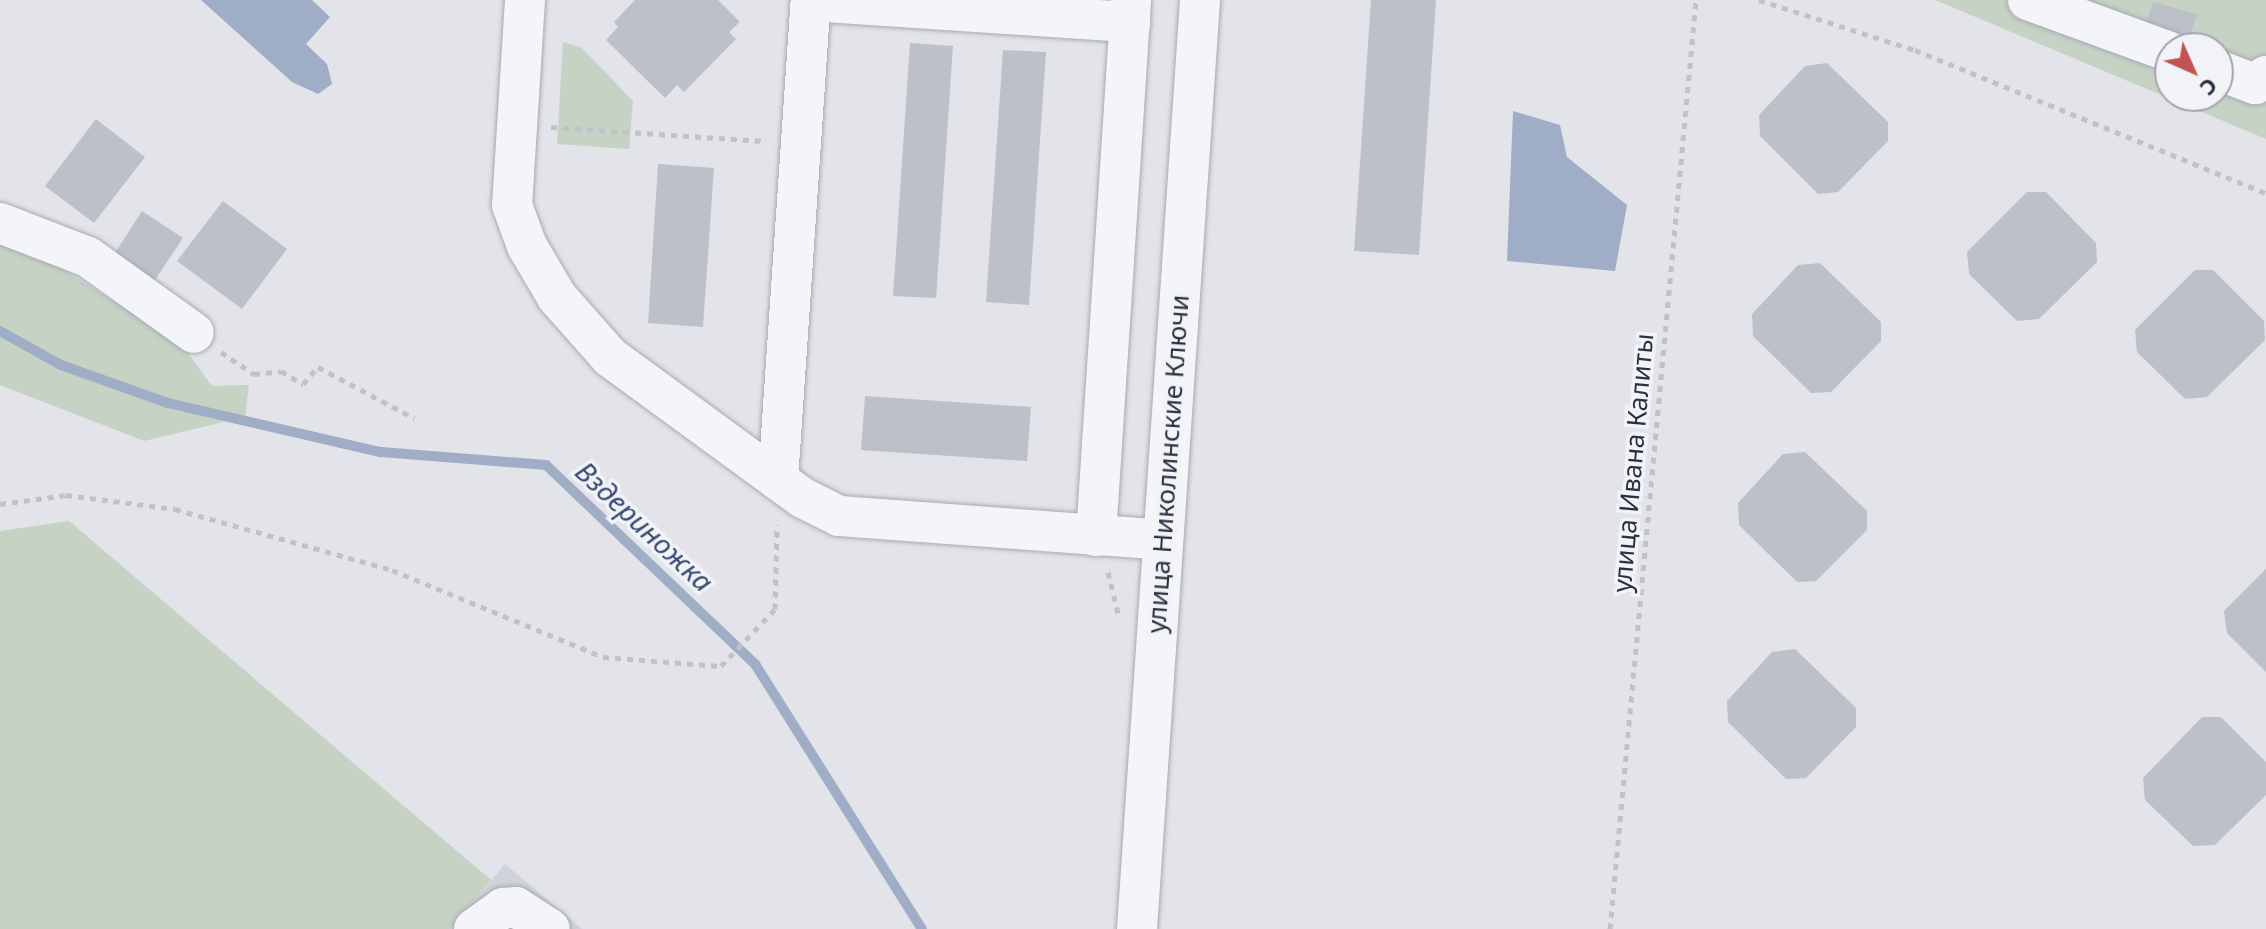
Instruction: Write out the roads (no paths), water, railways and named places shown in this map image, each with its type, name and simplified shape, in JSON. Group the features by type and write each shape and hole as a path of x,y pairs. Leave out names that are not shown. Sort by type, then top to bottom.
{"street":[{"path":"525,0 510,180 517,225 570,317 610,357 821,509 855,520 1163,540"},
{"path":"778,480 811,0 1130,11 1096,536"},
{"name":"улица Николинские Ключи","path":"1137,929 1200,0"},
{"path":"2028,0 2154,46"},
{"path":"0,223 88,257 194,333"},
{"path":"474,929 503,908 516,907 550,929"}],"water":[{"path":"201,0 312,0 330,17 306,44 327,64 332,84 318,94 292,82"},
{"path":"1513,111 1560,125 1567,157 1627,205 1615,271 1507,261"}],"waterway":[{"name":"Вздериножка","path":"0,331 61,365 168,403 381,452 546,465 755,664 922,929"}]}
